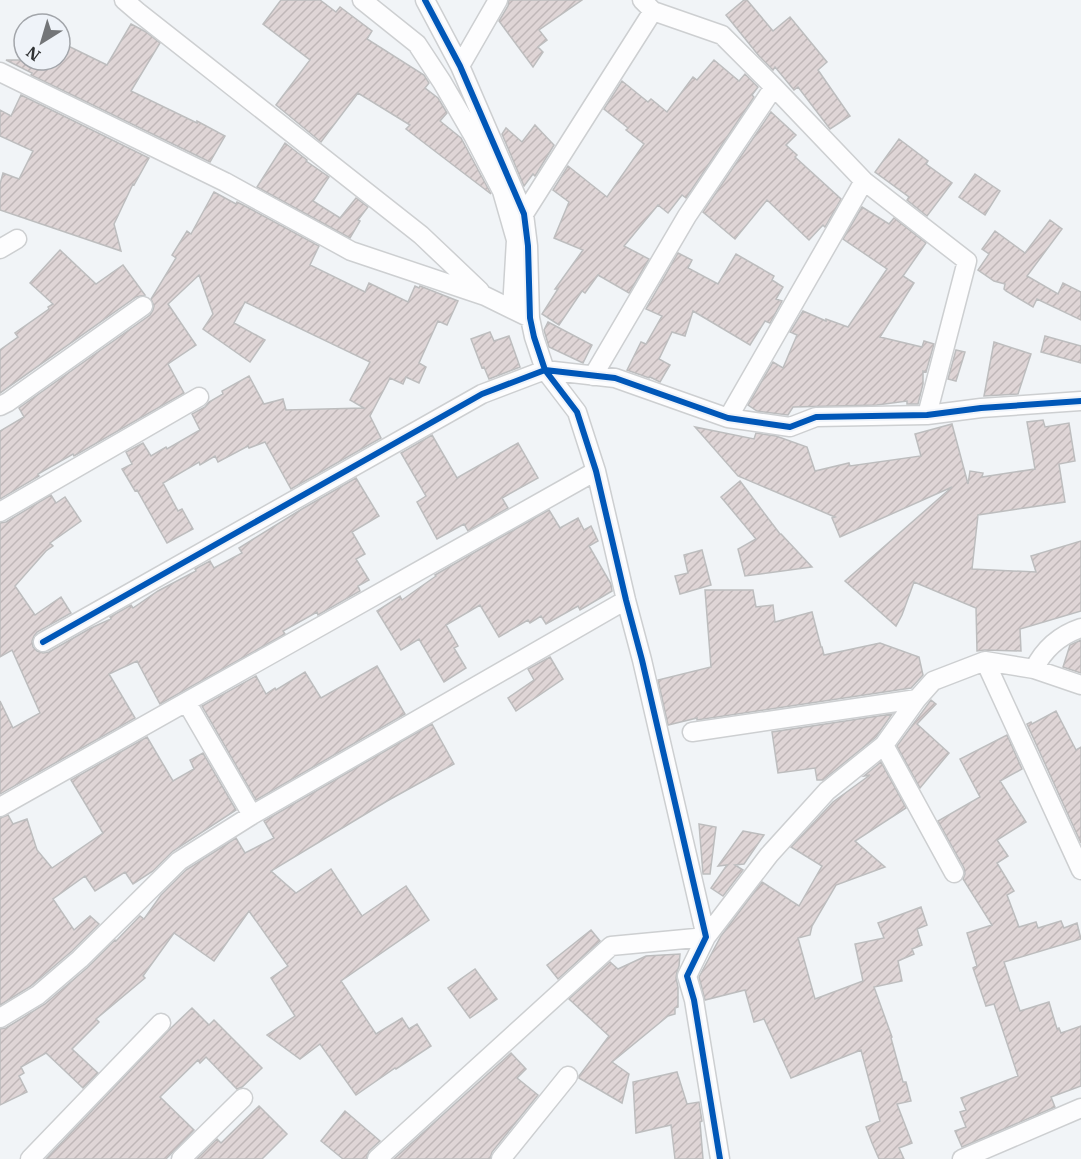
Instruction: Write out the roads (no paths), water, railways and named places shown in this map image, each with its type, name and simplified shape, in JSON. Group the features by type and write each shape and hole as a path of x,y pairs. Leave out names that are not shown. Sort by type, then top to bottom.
{"street":[{"path":"124,0 421,235 485,296"},
{"path":"362,0 417,44 474,137 502,191 516,240 512,309"},
{"path":"426,0 460,66 524,214 528,246 530,318 534,337 545,370 577,412 596,471 706,937"},
{"path":"460,66 498,0"},
{"path":"524,214 648,5 722,35 864,181 967,261 927,415"},
{"path":"417,44 438,23"},
{"path":"1,76 225,182 351,251 485,296 530,318"},
{"path":"593,376 687,216 774,87"},
{"path":"728,418 864,181"},
{"path":"0,249 17,239"},
{"path":"0,406 144,306"},
{"path":"43,642 482,394 545,370 615,378 728,418 790,427 816,417 927,415 1081,400"},
{"path":"0,512 198,397"},
{"path":"0,807 596,471"},
{"path":"0,1018 38,995 80,959 179,861 252,815 626,600"},
{"path":"1034,669 1053,643 1081,628"},
{"path":"720,1159 694,1000 687,976 706,937 769,855 828,791 884,745 933,681 985,661 1034,669 1081,686"},
{"path":"985,661 1081,870"},
{"path":"692,732 917,699"},
{"path":"187,703 252,815"},
{"path":"884,745 954,873"},
{"path":"377,1159 611,946 706,937"},
{"path":"30,1159 161,1023"},
{"path":"501,1159 568,1076"},
{"path":"181,1159 243,1098"},
{"path":"962,1159 1081,1108"}]}
